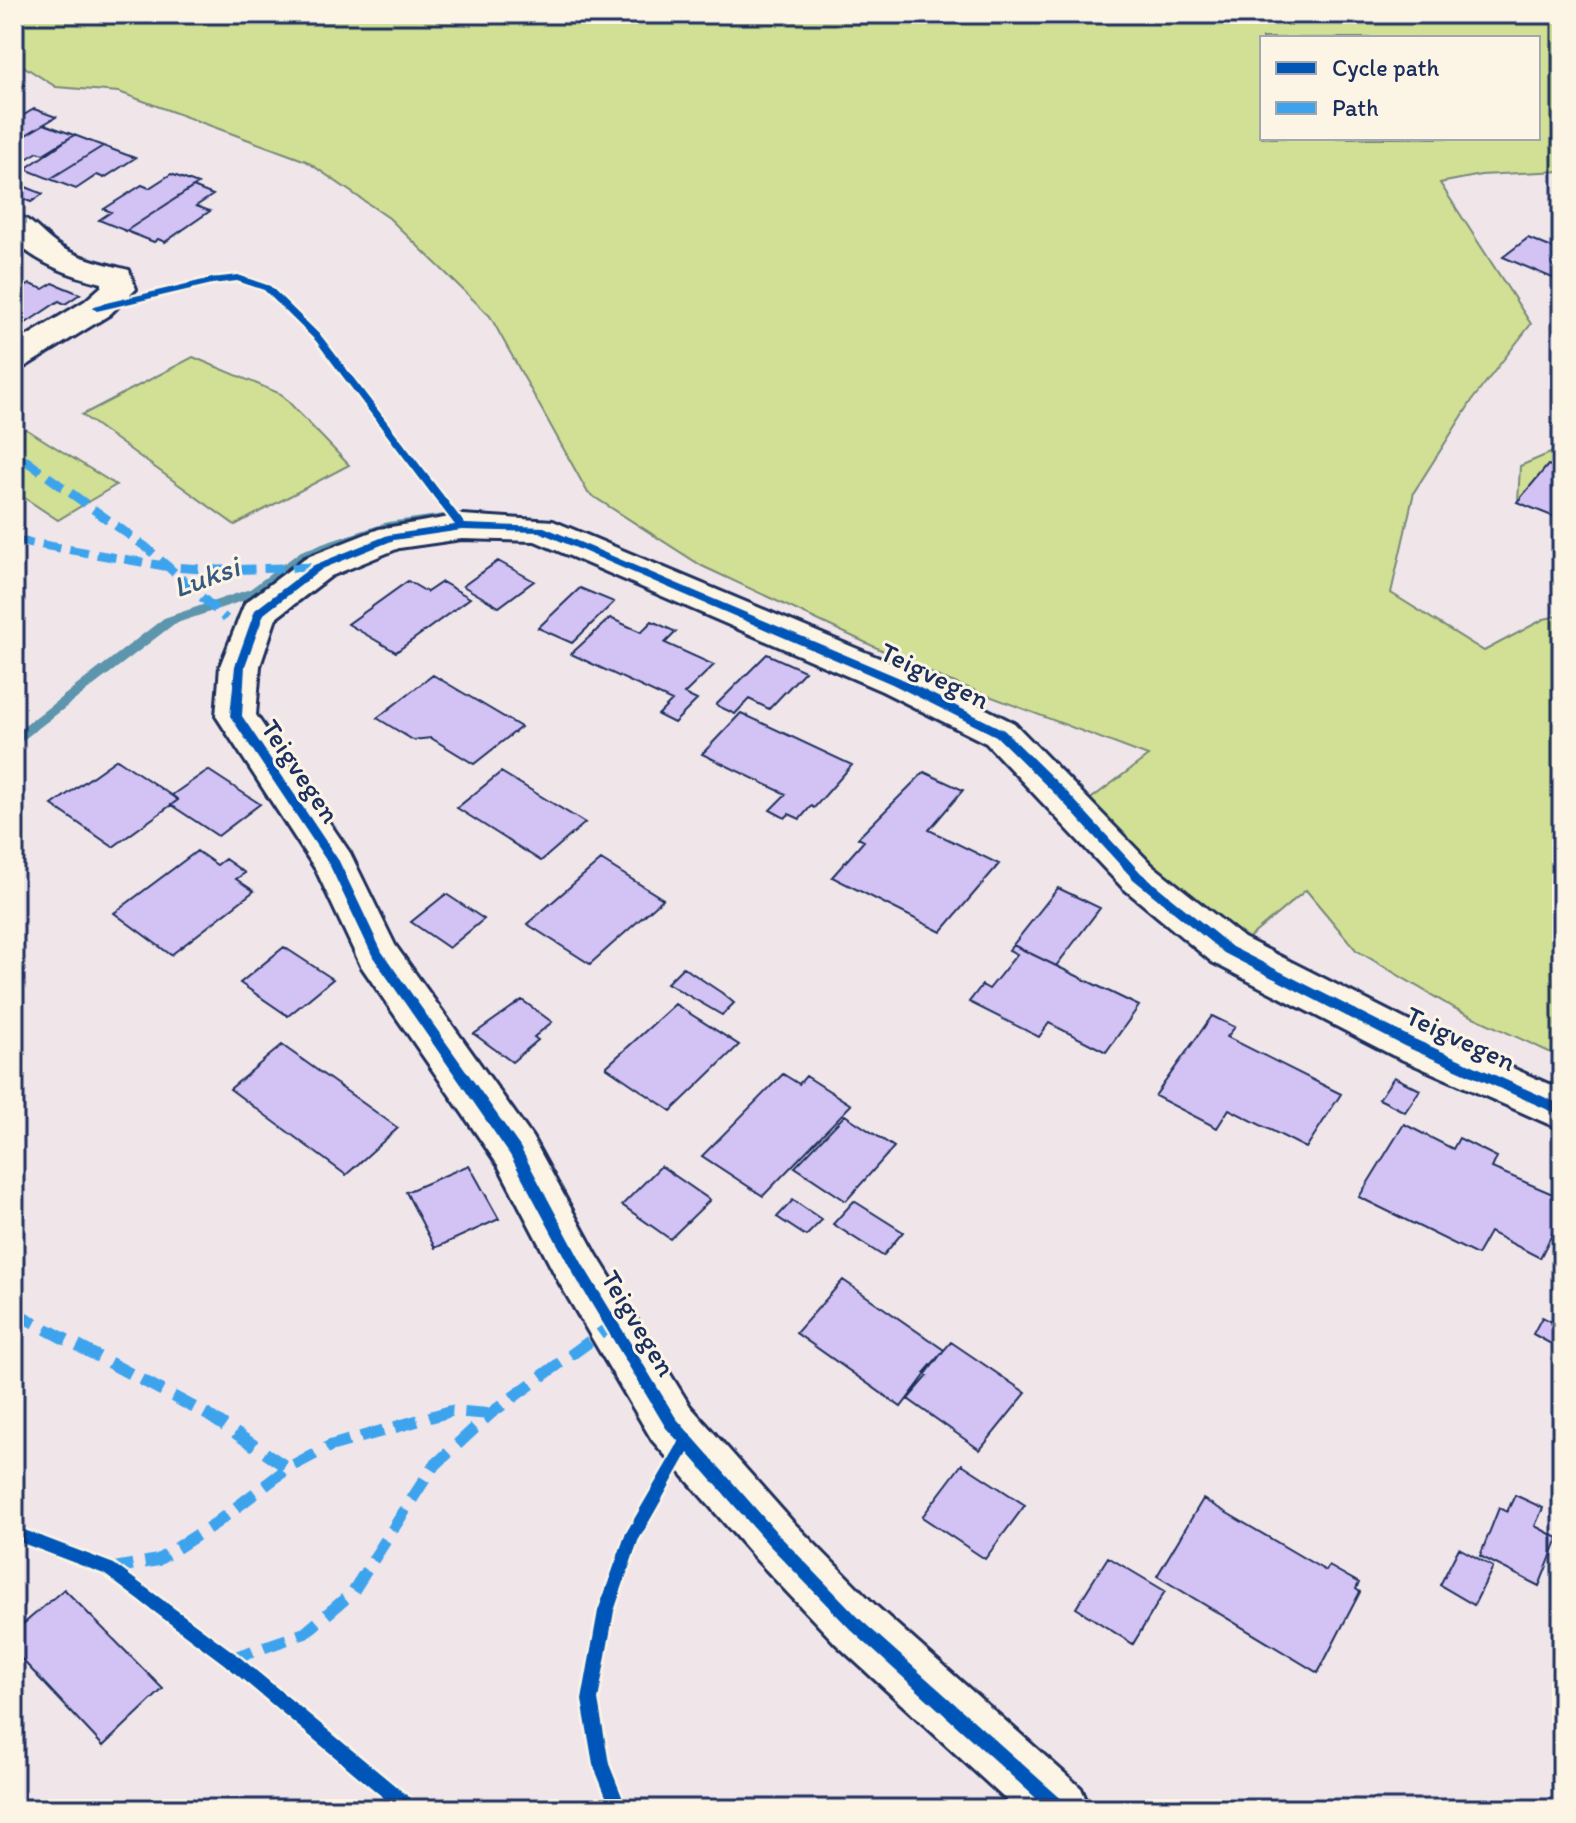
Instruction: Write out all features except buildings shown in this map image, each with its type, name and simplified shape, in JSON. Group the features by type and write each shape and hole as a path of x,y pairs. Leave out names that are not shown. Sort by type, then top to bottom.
{"street":[{"path":"14,224 46,252 85,269 117,277 119,289 97,308 14,359"},
{"name":"Teigvegen","path":"1060,1809 856,1625 773,1539 671,1423 578,1269 515,1151 377,954 335,864 236,716 240,666 259,612 318,567 392,537 462,527 540,529 896,681 1000,733 1063,795 1137,876 1228,950 1408,1042 1562,1111"}],"green space":[{"path":"14,14 1562,14 1562,171 1481,175 1440,183 1531,324 1473,399 1414,492 1391,593 1484,651 1544,619 1562,615 1562,1058 1452,1007 1356,950 1306,890 1245,941 1134,854 1088,801 1148,756 939,677 702,566 588,493 490,316 389,218 306,161 119,92 56,87 14,60"},
{"path":"193,357 281,394 349,465 235,525 82,415"},
{"path":"26,429 116,485 58,520 14,491 14,435"},
{"path":"1562,448 1562,519 1518,502 1520,466"}],"waterway":[{"name":"Luksi","path":"14,742 169,621 255,592 306,554 388,526 444,518"}],"marked path":[{"path":"14,452 147,548 226,619"},
{"path":"14,540 170,567 219,570 316,567"},
{"path":"14,1312 208,1415 288,1468"},
{"path":"230,1659 305,1633 352,1593 432,1468 490,1414 612,1325"},
{"path":"109,1569 158,1560 216,1523 288,1468 330,1446 451,1411 490,1414"}],"cycle path":[{"path":"97,308 212,281 238,278 267,288 319,339 462,527"},
{"path":"1060,1809 856,1625 773,1539 671,1423 578,1269 515,1151 377,954 335,864 236,716 240,666 259,612 318,567 392,537 462,527 540,529 896,681 1000,733 1063,795 1137,876 1228,950 1408,1042 1562,1111"},
{"path":"619,1809 601,1764 590,1700 606,1611 631,1538 687,1441"},
{"path":"14,1533 109,1569 230,1659 410,1809"}]}
